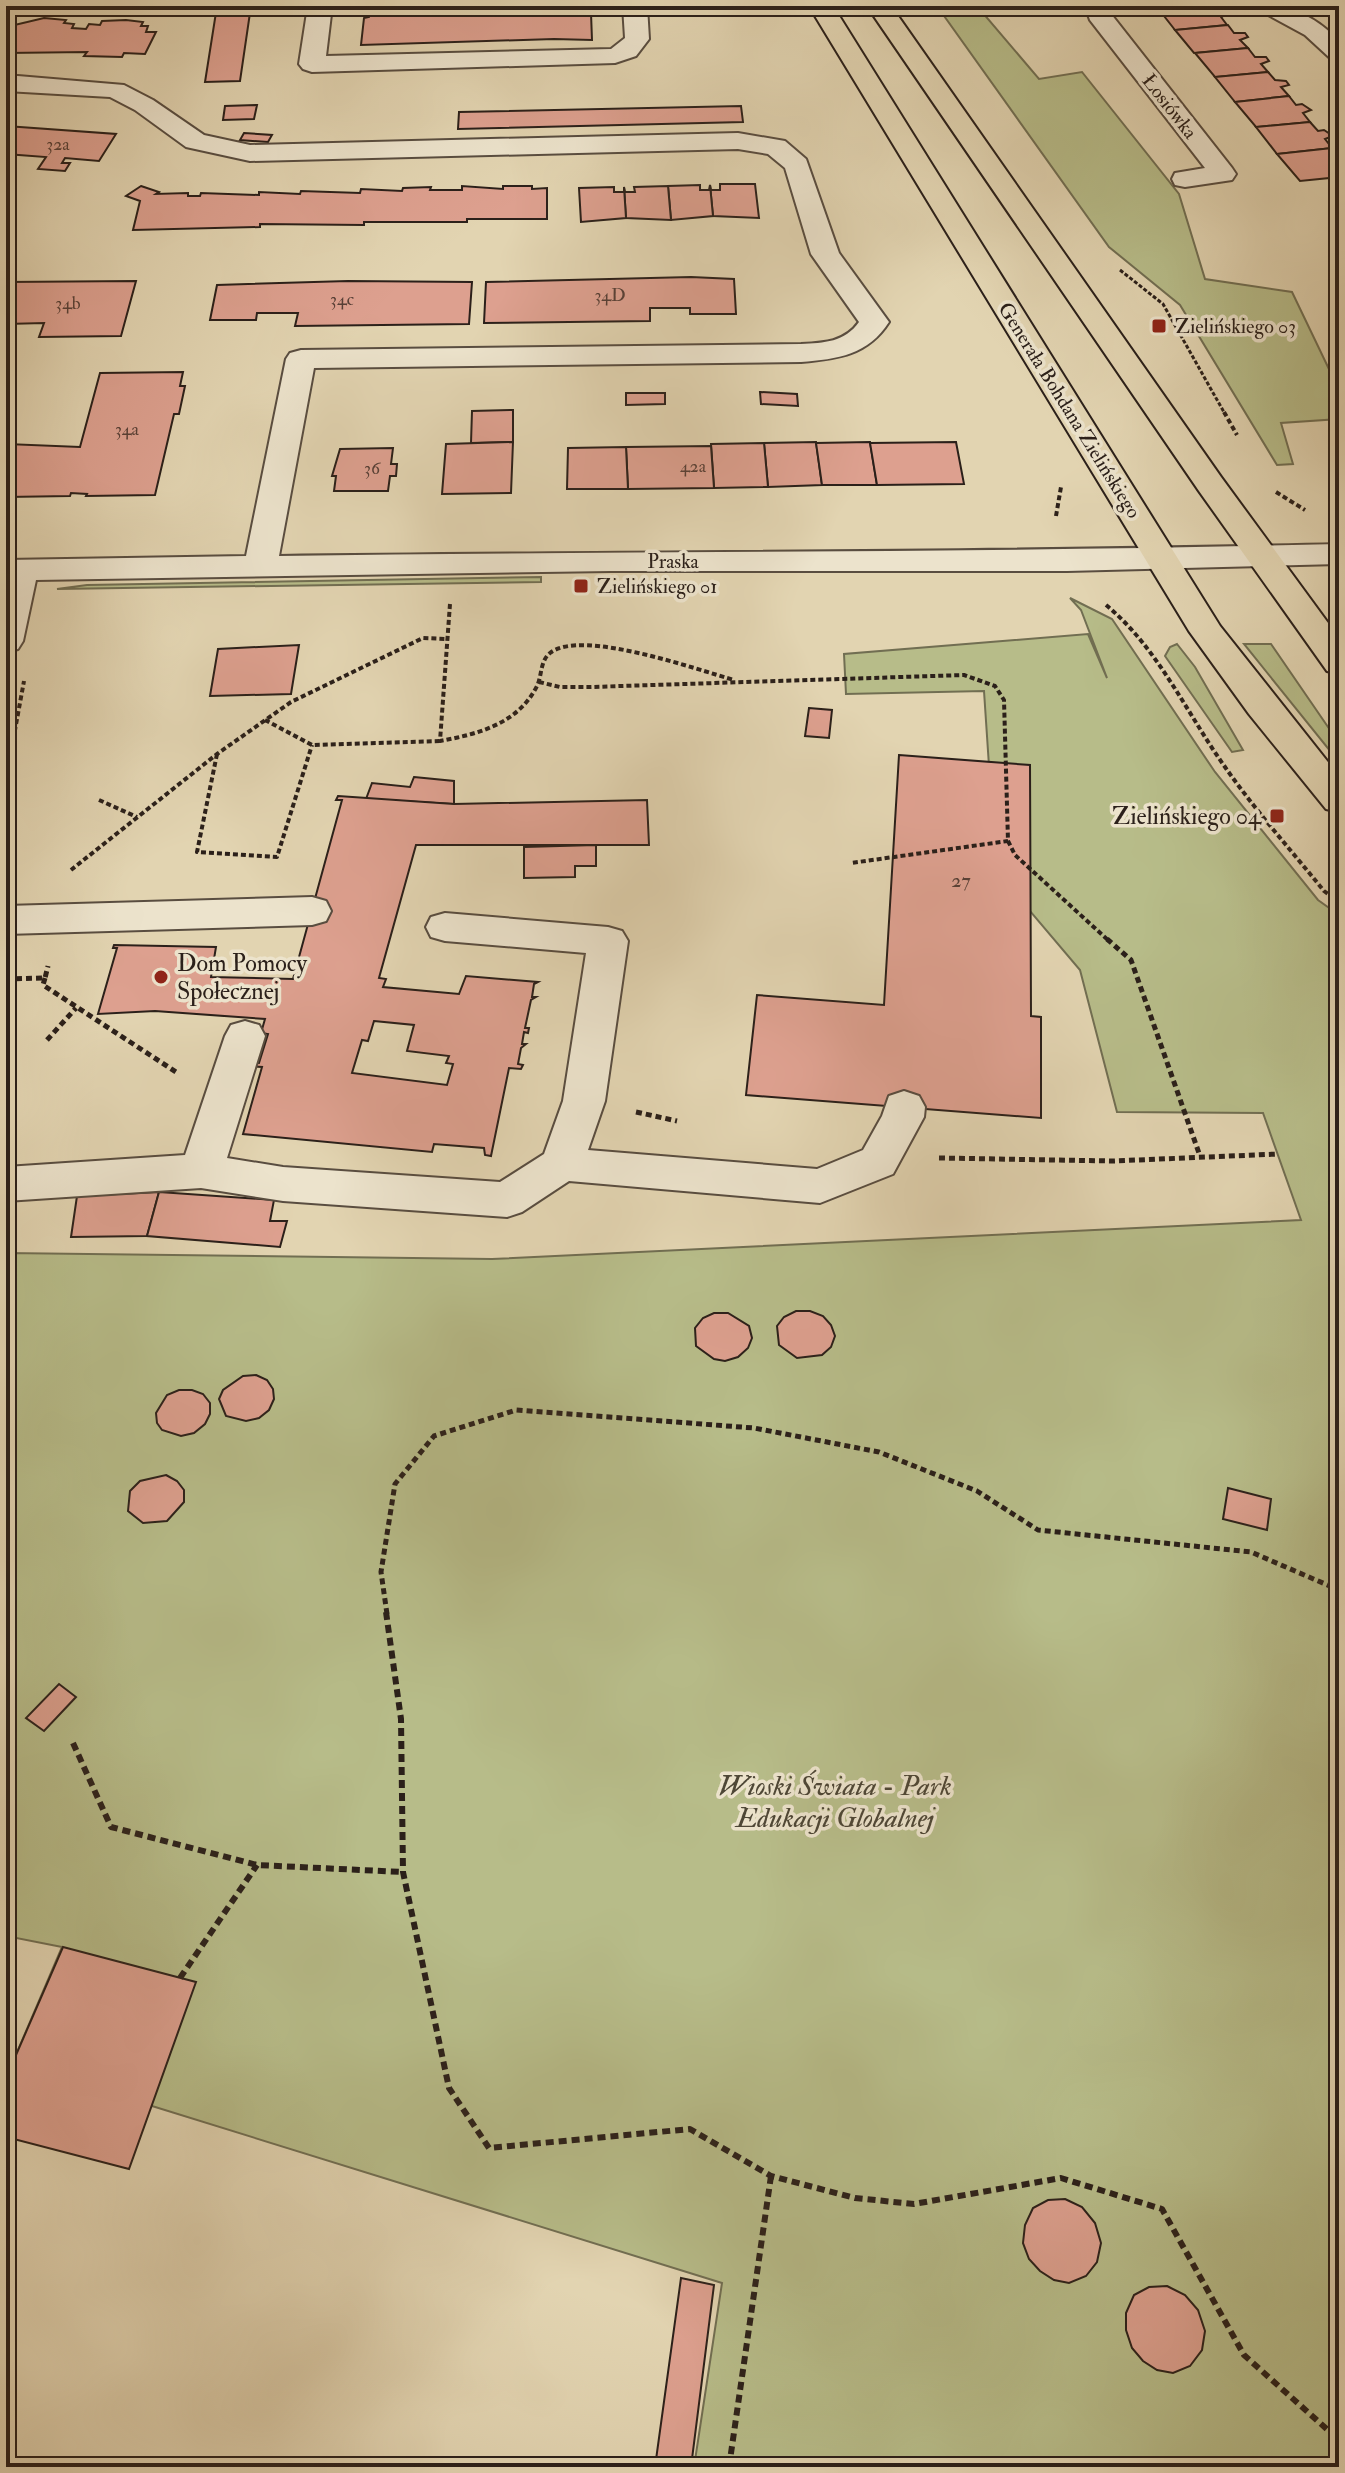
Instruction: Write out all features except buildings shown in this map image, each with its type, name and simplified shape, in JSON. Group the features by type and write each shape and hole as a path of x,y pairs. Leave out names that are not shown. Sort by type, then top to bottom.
{"main road":[{"name":"Generała Bohdana Zielińskiego","path":"821,6 1229,663 1339,800"},
{"path":"879,6 1339,663"}],"street":[{"path":"320,6 312,64 615,56 627,51 637,39 635,6"},
{"name":"Łosiówka","path":"1097,6 1099,15 1223,174 1185,179"},
{"path":"1270,6 1314,30 1339,53"},
{"path":"6,83 115,90 144,105 195,141 250,153 738,141 776,147 797,165 825,254 874,322 869,333 857,344 831,351 801,353 301,359 260,567"},
{"name":"Praska","path":"14,570 611,561 1162,559 1339,554"},
{"path":"6,641 14,570"},
{"path":"6,920 312,911"},
{"path":"6,1184 201,1171 283,1184 507,1200 562,1164 584,1101 608,941 445,927"},
{"path":"201,1171 245,1036"},
{"path":"562,1164 820,1186 878,1162 903,1117 904,1107"}],"path":[{"path":"1053,528 1063,491 1058,479"},
{"path":"1273,490 1311,513"},
{"path":"440,741 450,603"},
{"path":"1106,605 1119,614 1136,635 1226,768 1324,891 1339,902"},
{"path":"223,1102 43,985 71,869 217,754 291,702 423,638 447,639"},
{"path":"265,720 312,745 440,741 500,726 522,709 539,682 539,669 551,651 574,644 606,646 740,682"},
{"path":"539,682 560,687 591,687 964,675 995,686 1004,700 1008,841 1015,855 1131,960 1200,1156"},
{"path":"217,754 197,852 277,857 312,745"},
{"path":"99,800 137,817"},
{"path":"851,863 1008,841"},
{"path":"6,979 45,978"},
{"path":"47,1040 77,1008"},
{"path":"1339,1590 1251,1552 1038,1530 977,1491 879,1452 754,1428 516,1410 434,1436 395,1484 381,1572 401,1719 403,1872 449,2088 489,2148 690,2129 771,2176 855,2198 914,2204 1061,2178 1162,2209 1244,2355 1339,2440"},
{"path":"73,1743 111,1827 257,1865 403,1872"},
{"path":"180,1978 257,1865"},
{"path":"729,2467 771,2176"}],"green space":[{"path":"937,6 977,6 1039,79 1082,72 1179,194 1205,279 1292,292 1339,390 1339,419 1281,423 1293,464 1277,465 1180,305 1109,247"},
{"path":"541,577 541,582 57,589 87,585"},
{"name":"Wioski Świata - Park Edukacji Globalnej","path":"1070,598 1112,619 1215,772 1318,900 1339,915 1339,2467 694,2467 722,2283 152,2106 6,2078 62,1947 6,1936 6,1253 492,1259 1301,1220 1263,1113 1117,1112 1080,970 996,871 984,691 846,694 844,654 1088,634 1107,678 1081,610"},
{"path":"1177,644 1195,667 1243,750 1232,752 1165,656 1170,647"},
{"path":"1244,644 1271,644 1339,743 1339,762"}],"place":[{"name":"Zielińskiego 03","path":"1159,326"},
{"name":"Zielińskiego 01","path":"581,586"},
{"name":"Zielińskiego 04","path":"1277,816"},
{"name":"Dom Pomocy Społecznej","path":"161,977"}]}
